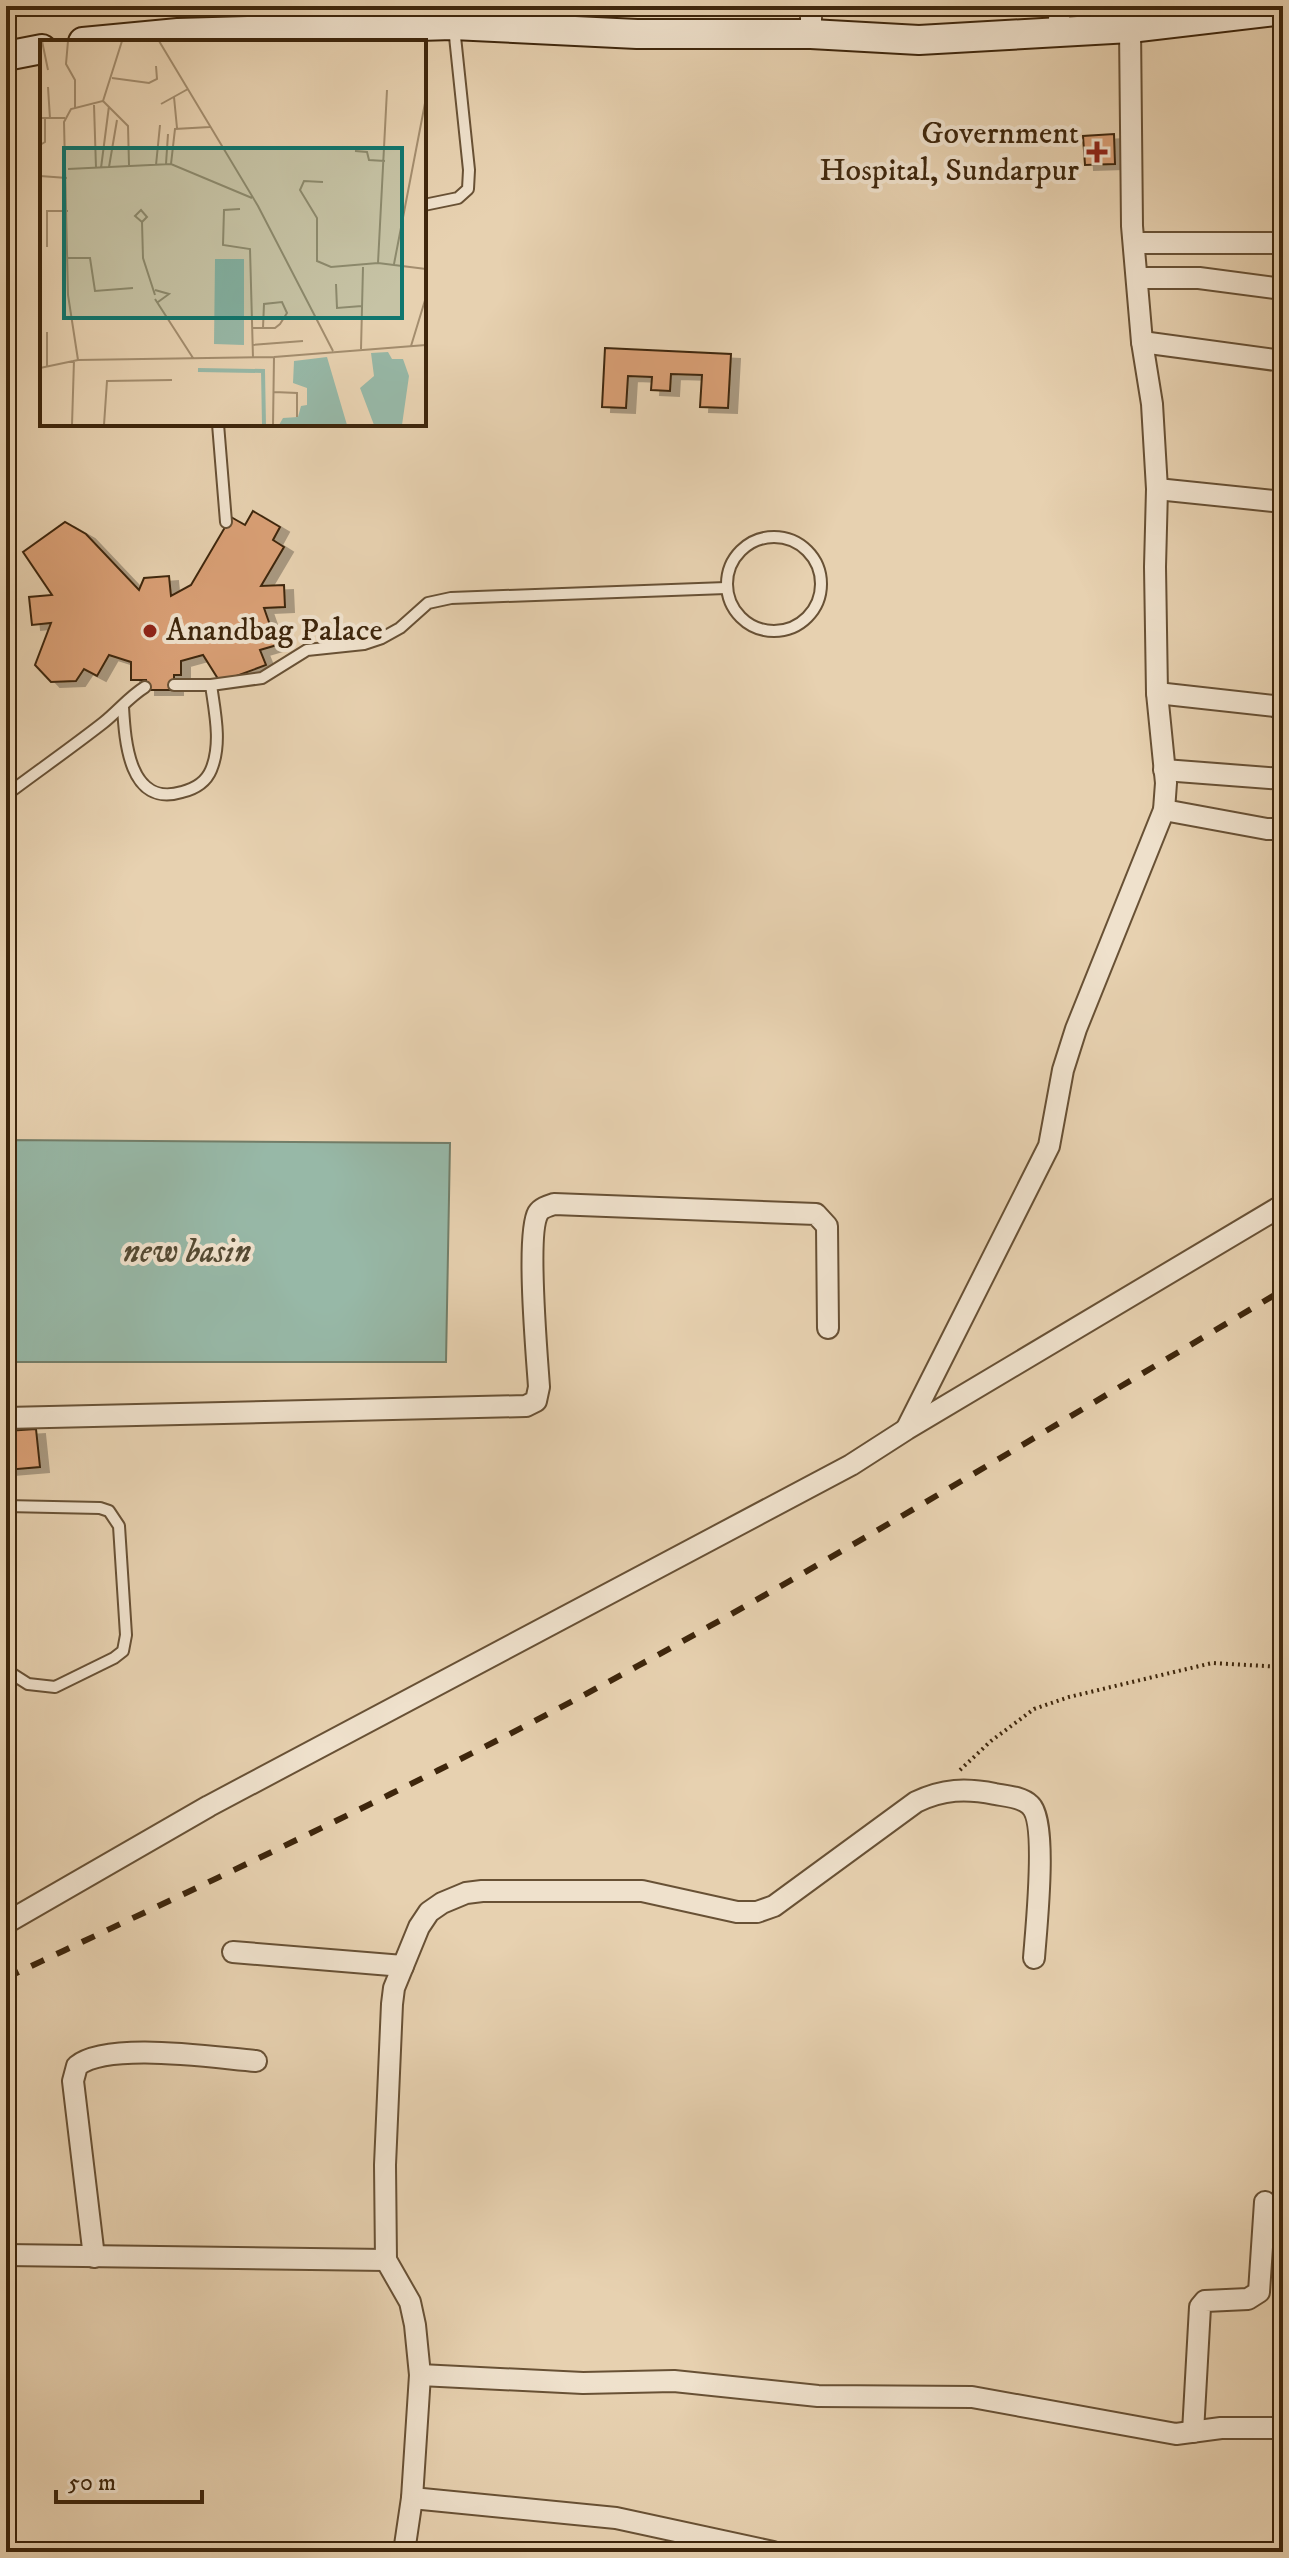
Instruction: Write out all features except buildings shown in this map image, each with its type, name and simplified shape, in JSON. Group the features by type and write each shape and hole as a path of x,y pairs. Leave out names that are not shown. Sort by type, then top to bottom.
{"main road":[{"path":"104,40 178,33 453,25 637,34 811,34 919,40 1059,19 1130,28 1283,10"},
{"path":"6,56 40,49"}],"street":[{"path":"811,6 811,34"},
{"path":"907,1429 1049,1146 1063,1070 1076,1029 1164,810 1157,693 1157,489 1152,404 1142,342 1134,243 1130,28"},
{"path":"1134,243 1283,243"},
{"path":"1137,278 1199,278 1283,289"},
{"path":"1142,342 1283,361"},
{"path":"1157,489 1283,502"},
{"path":"1157,693 1283,707"},
{"path":"1164,770 1283,779"},
{"path":"1164,810 1283,829"},
{"path":"6,1418 526,1406 536,1401 539,1387 532,1242 538,1214 554,1204 816,1214 827,1226 828,1328"},
{"path":"6,1923 209,1806 851,1465 1283,1205"},
{"path":"404,2552 412,2498 420,2375 410,2302 386,2260 385,2165 390,2023 394,1988 419,1927 429,1912 466,1893 541,1889 642,1891 737,1912 766,1909 916,1802 934,1794 974,1789 1024,1800 1038,1816 1040,1839 1034,1958"},
{"path":"233,1952 403,1966"},
{"path":"94,2257 73,2081 77,2066 94,2057 135,2053 256,2061"},
{"path":"1193,2432 1200,2304 1209,2300 1248,2299 1259,2292 1265,2202"},
{"path":"6,2255 386,2260"},
{"path":"420,2375 583,2383 674,2381 818,2396 972,2397 1165,2433 1221,2428 1283,2428"},
{"path":"412,2498 616,2518 773,2552"}],"lane":[{"path":"426,205 458,198 468,189 469,170 453,25"},
{"path":"218,426 226,522"},
{"path":"773,536 788,538 802,545 813,556 820,570 822,586 810,615 798,625 783,631 767,631 739,617 730,604 726,588 727,573 744,546 773,536"},
{"path":"174,685 211,685 262,678 307,650 364,644 382,638 400,628 428,603 451,598 726,588"},
{"path":"123,707 127,754 133,773 146,786 162,794 179,793 196,787 210,775 217,735 211,685"},
{"path":"6,795 145,687"},
{"path":"6,1506 100,1508 109,1511 119,1526 126,1635 123,1651 114,1658 55,1687 28,1684 6,1670"}],"path":[{"path":"934,1794 991,1741 1034,1709 1125,1682 1212,1663 1283,1667"}],"water":[{"name":"new basin","path":"6,1140 450,1143 446,1362 6,1362"}],"railway":[{"path":"6,1978 401,1789 634,1668 879,1529 1283,1290"}],"place":[{"name":"Government Hospital, Sundarpur","path":"1097,152"},
{"name":"Anandbag Palace","path":"150,631"}]}
